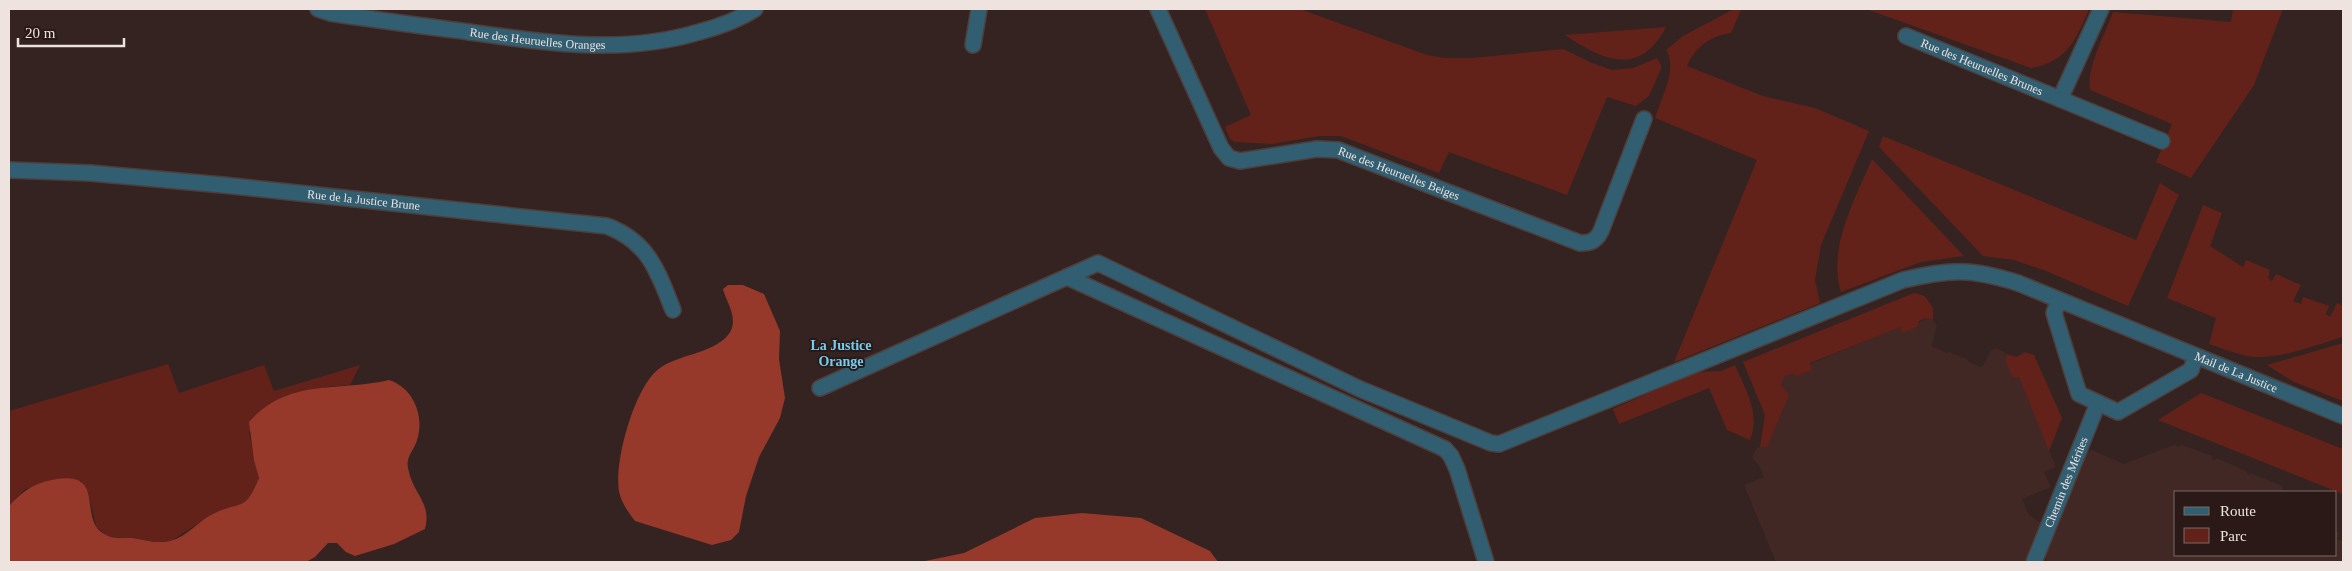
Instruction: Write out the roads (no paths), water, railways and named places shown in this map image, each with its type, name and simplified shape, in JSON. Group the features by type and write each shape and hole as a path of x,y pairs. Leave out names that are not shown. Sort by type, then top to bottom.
{"street":[{"name":"Rue des Heuruelles Oranges","path":"318,9 330,13 507,38 576,45 628,46 649,44 707,30 724,25 754,9"},
{"path":"973,45 979,9"},
{"name":"Rue des Heuruelles Beiges","path":"1158,9 1215,137 1229,158 1248,161 1317,149 1338,150 1580,243 1590,243 1601,232 1644,119"},
{"name":"Rue des Heuruelles Brunes","path":"2060,99 2101,9"},
{"name":"Rue des Heuruelles Brunes","path":"1906,36 2162,141"},
{"name":"Rue de la Justice Brune","path":"9,170 90,173 223,185 607,226 622,232 638,244 649,257 657,268 673,310"},
{"name":"Mail de La Justice","path":"1068,277 1098,263 1360,389 1491,443 1499,444 1903,280 1943,272 1975,271 2018,283 2343,416"},
{"path":"820,388 1068,277 1448,452 1456,469 1486,562"},
{"path":"2059,300 2054,313 2078,394 2118,412 2191,370 2196,356"},
{"name":"Chemin des Mérites","path":"2034,562 2098,403"}],"district":[{"name":"La Justice Orange","path":"841,354"}]}
